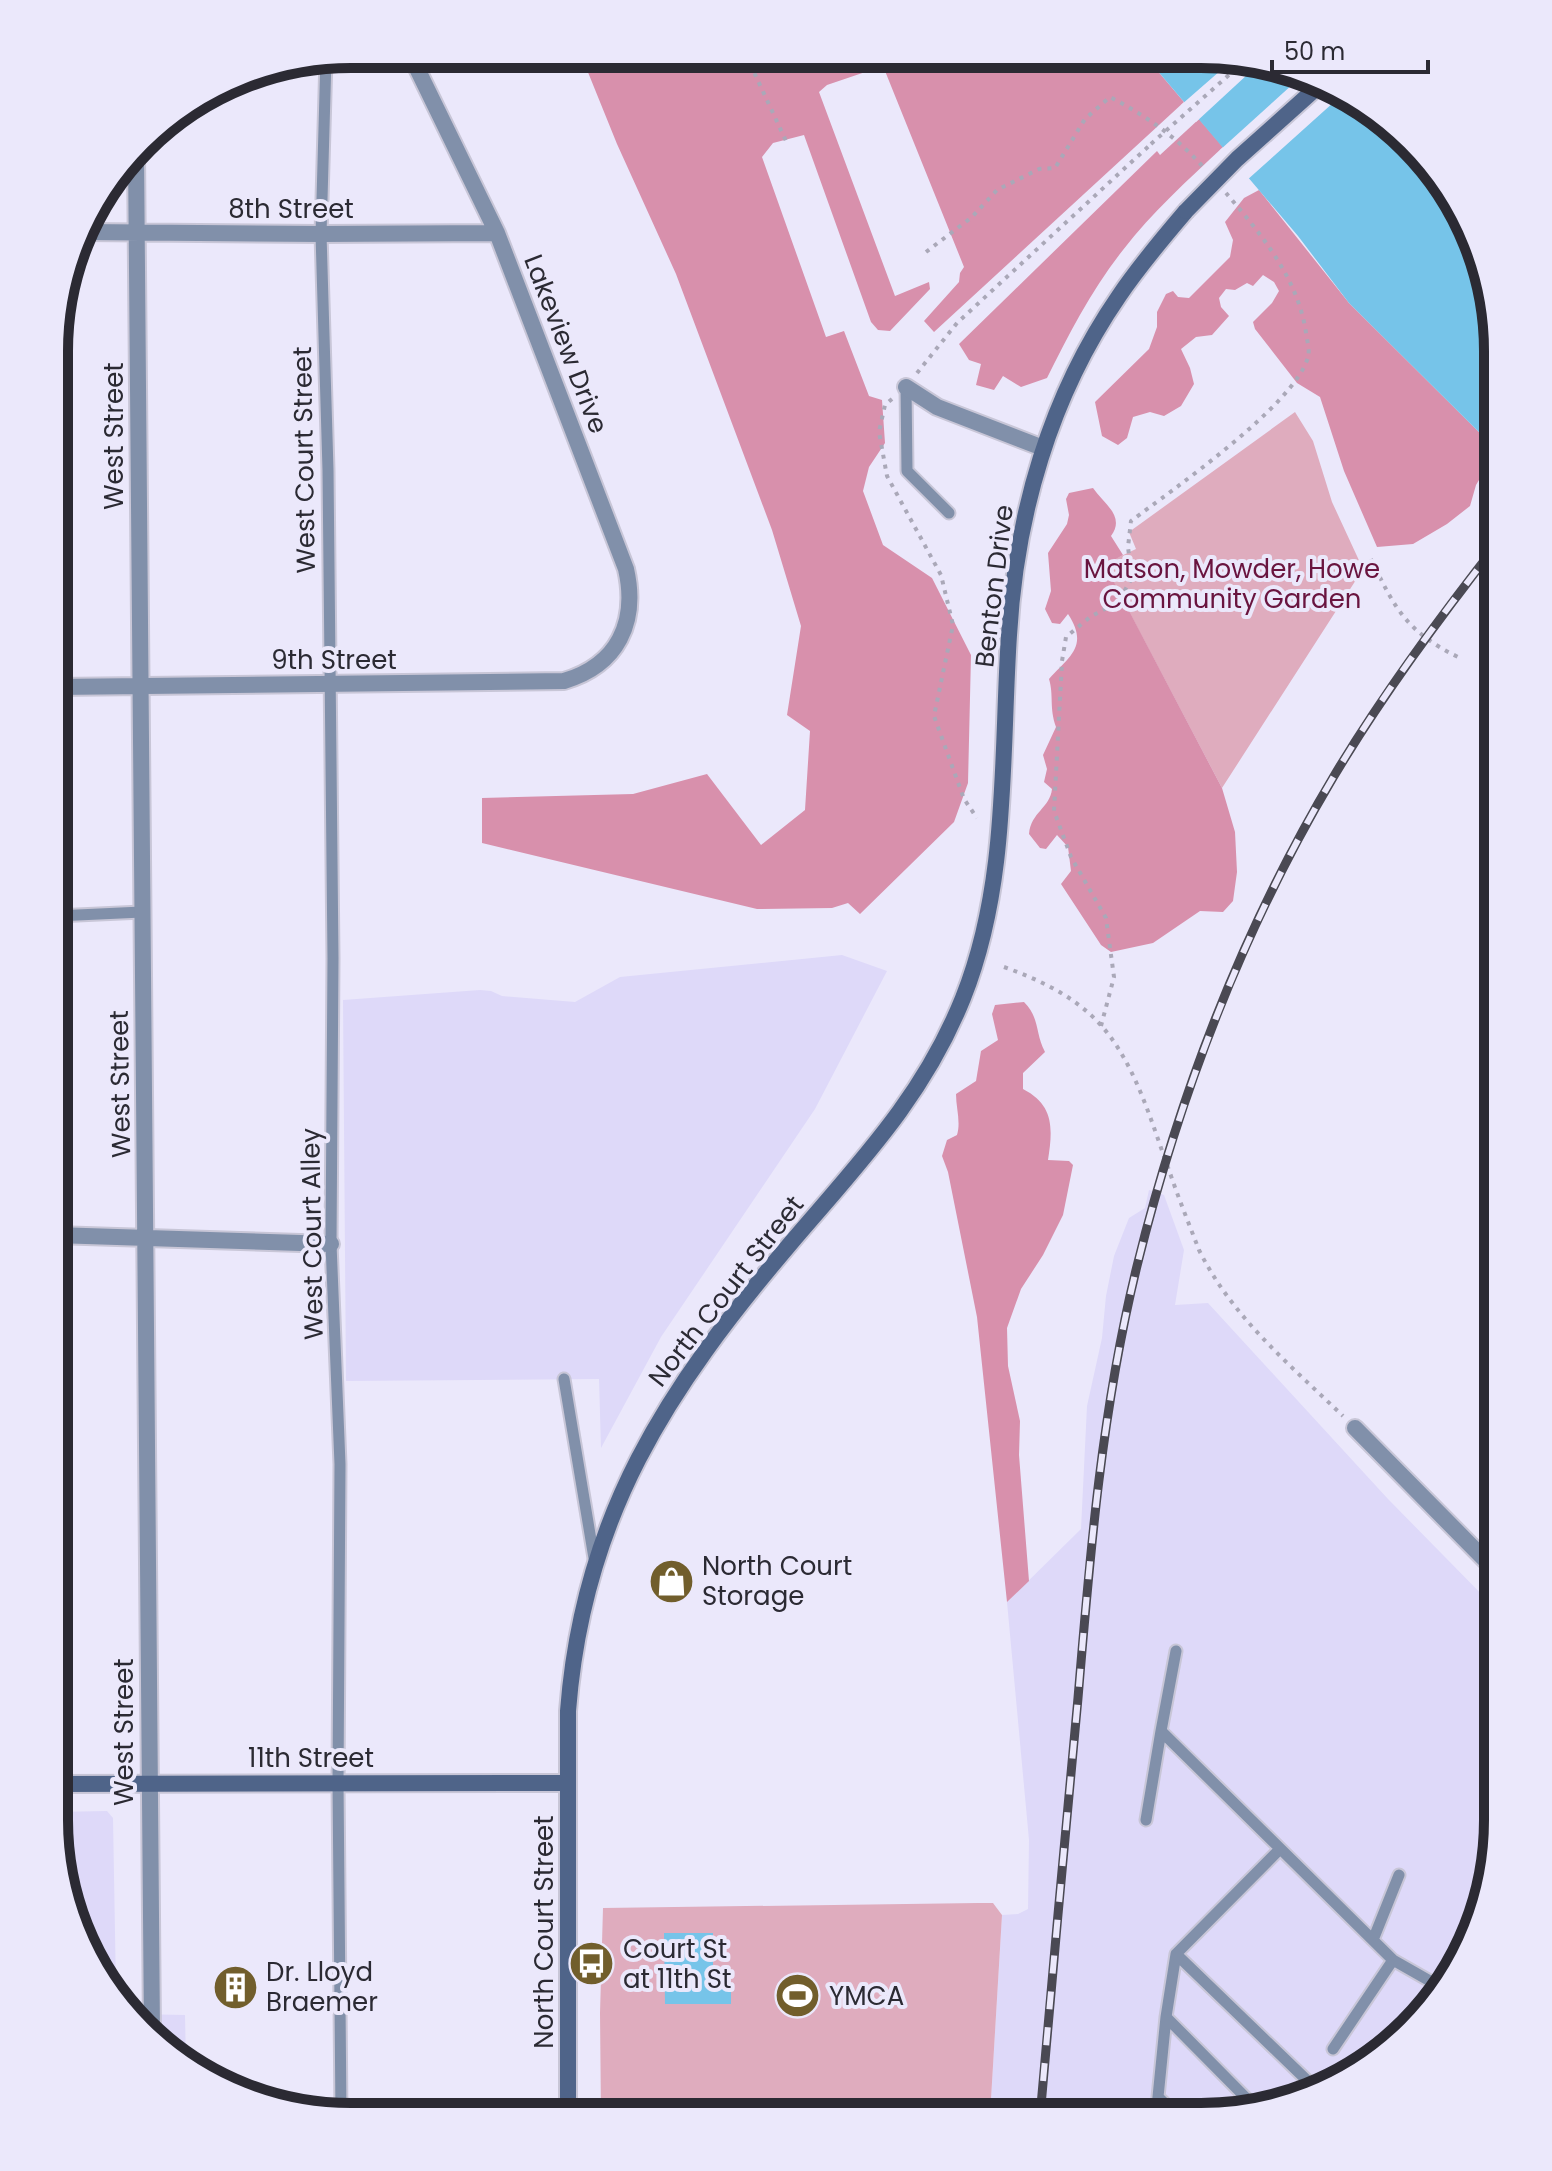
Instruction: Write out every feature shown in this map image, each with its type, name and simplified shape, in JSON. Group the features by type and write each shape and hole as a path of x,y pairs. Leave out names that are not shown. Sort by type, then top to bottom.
{"street":[{"name":"Lakeview Drive","path":"417,69 497,233 626,569 630,587 628,624 605,657"},
{"name":"Benton Drive","path":"978,956 999,834 1014,578 1021,529 1043,448 1068,387 1099,326 1146,258 1237,159 1312,91"},
{"name":"West Street","path":"136,167 149,2018"},
{"name":"8th Street","path":"95,232 497,233"},
{"path":"906,387 937,407 1043,448"},
{"name":"9th Street","path":"68,687 564,681 585,675 605,657"},
{"name":"North Court Street","path":"568,2103 566,1748 571,1677 582,1612 606,1527 658,1420 713,1339 903,1110 932,1063 962,1001 978,956"},
{"path":"68,1235 331,1244"},
{"path":"1353,1426 1483,1558"},
{"name":"11th Street","path":"68,1784 568,1783"}],"lane":[{"name":"West Court Street","path":"326,69 321,234 328,470 328,685"},
{"path":"906,387 907,471 949,513"},
{"name":"West Court Alley","path":"328,685 333,958 331,1244 340,1464 338,1782"},
{"path":"68,915 142,912"},
{"path":"564,1379 595,1565"},
{"path":"1146,1820 1176,1651"},
{"path":"1161,1731 1393,1960 1432,1982"},
{"path":"338,1782 341,2102"},
{"path":"1157,2103 1176,1954 1280,1849"},
{"path":"1373,1940 1399,1875"},
{"path":"1176,1954 1308,2081"},
{"path":"1333,2049 1393,1960"},
{"path":"1166,2017 1247,2099"},
{"path":"1158,2097 1164,2103"}],"path":[{"path":"752,69 786,141"},
{"path":"977,818 964,799 934,716 953,625 941,575 887,476 879,432 885,405 906,387 957,323 1235,70"},
{"path":"926,252 972,217 997,190 1039,169 1055,168 1085,119 1110,97 1146,116 1183,144 1211,175"},
{"path":"1101,1026 1114,977 1106,918 1071,857 1054,811 1066,637 1090,617 1118,602 1132,578 1128,547 1131,521 1206,466 1250,427 1292,386 1309,356 1302,308 1286,276 1264,237 1220,186"},
{"path":"1371,559 1390,597 1416,633 1458,657"},
{"path":"1004,967 1041,981 1063,994 1101,1026 1132,1076 1199,1250 1212,1275 1250,1325 1353,1426"}],"shaded area":[{"path":"876,68 827,85 819,92 895,296 929,282 930,289 890,331 878,330 871,322 804,135 773,143 762,157 826,337 844,331 869,396 882,400 885,443 869,467 863,491 883,545 932,578 971,655 968,783 954,822 860,914 848,903 832,908 757,909 482,843 482,798 633,794 707,774 761,845 805,810 810,731 787,715 801,626 772,530 676,274 587,69"},
{"path":"884,68 1155,68 1184,102 934,332 924,321 959,282 964,267"},
{"path":"1199,119 1223,147 1158,209 1123,250 1091,296 1047,378 1021,387 1003,376 994,390 976,385 981,364 969,360 959,344 1157,151 1160,155"},
{"path":"1259,190 1349,303 1484,437 1484,472 1470,506 1413,544 1377,547 1344,471 1320,397 1297,383 1255,329 1253,322 1279,291 1274,282 1263,275 1253,286 1247,283 1235,290 1226,289 1219,298 1221,307 1229,316 1212,335 1196,337 1181,349 1194,384 1181,406 1164,416 1150,412 1133,417 1127,438 1118,445 1102,436 1095,402 1149,349 1157,327 1157,312 1166,294 1173,291 1178,297 1189,298 1230,257 1233,240 1225,222 1244,198"},
{"path":"1093,488 1115,516 1115,529 1111,536 1123,555 1105,565 1222,788 1235,832 1237,872 1233,901 1223,912 1200,911 1153,943 1111,952 1101,945 1061,884 1071,871 1068,847 1057,835 1046,849 1040,848 1029,834 1033,820 1048,801 1052,789 1044,782 1047,769 1043,755 1056,727 1049,679 1070,657 1077,643 1077,634 1068,614 1060,624 1052,623 1045,609 1051,591 1048,553 1067,524 1066,499 1069,493"},
{"path":"842,955 887,971 815,1109 661,1337 601,1448 599,1379 346,1381 343,1000 480,990 502,996 575,1002 620,977"},
{"path":"1024,1002 1033,1014 1045,1052 1023,1073 1023,1089 1041,1102 1049,1118 1051,1138 1048,1160 1069,1161 1073,1165 1063,1215 1021,1289 1007,1328 1008,1366 1020,1421 1019,1455 1029,1581 1007,1602 977,1317 948,1172 942,1156 947,1140 957,1135 956,1094 976,1081 981,1051 998,1040 992,1014 995,1005"},
{"path":"1149,1190 1164,1195 1184,1250 1175,1305 1208,1303 1388,1499 1483,1596 1483,1838 1479,1875 1455,1945 1414,2007 1388,2033 1326,2074 1292,2088 1238,2101 991,2103 1002,1915 1018,1914 1028,1909 1029,1840 1007,1602 1081,1529 1087,1406 1102,1338 1106,1296 1114,1256 1129,1218 1145,1208"},
{"path":"107,1811 113,1818 116,1977 97,1945 83,1911 70,1857 68,1812"},
{"path":"145,2014 185,2015 186,2049"}],"green space":[{"name":"Matson, Mowder, Howe Community Garden","path":"1295,412 1313,441 1332,502 1363,569 1222,788 1104,564 1136,549 1129,532"},
{"name":"YMCA","path":"993,1903 1002,1915 991,2103 601,2103 603,1908"}],"water":[{"path":"1155,68 1238,70 1292,83 1326,97 1358,116 1388,138 1414,164 1455,226 1479,296 1484,351 1484,437 1349,303 1298,236"},
{"path":"664,1933 713,1933 713,1985 731,1985 731,2004 665,2004"}],"pier":[{"path":"1222,69 1250,72 1196,122 1181,105"},
{"path":"1293,84 1334,102 1246,181 1220,150"}],"railway":[{"path":"1041,2103 1099,1481 1125,1319 1154,1202 1194,1076 1218,1014 1243,953 1301,833 1392,686 1484,561"}],"place":[{"name":"North Court Storage","path":"671,1581"},
{"name":"Court St at 11th St","path":"592,1964"},
{"name":"Dr. Lloyd Braemer","path":"235,1987"},
{"name":"YMCA","path":"798,1996"}]}
